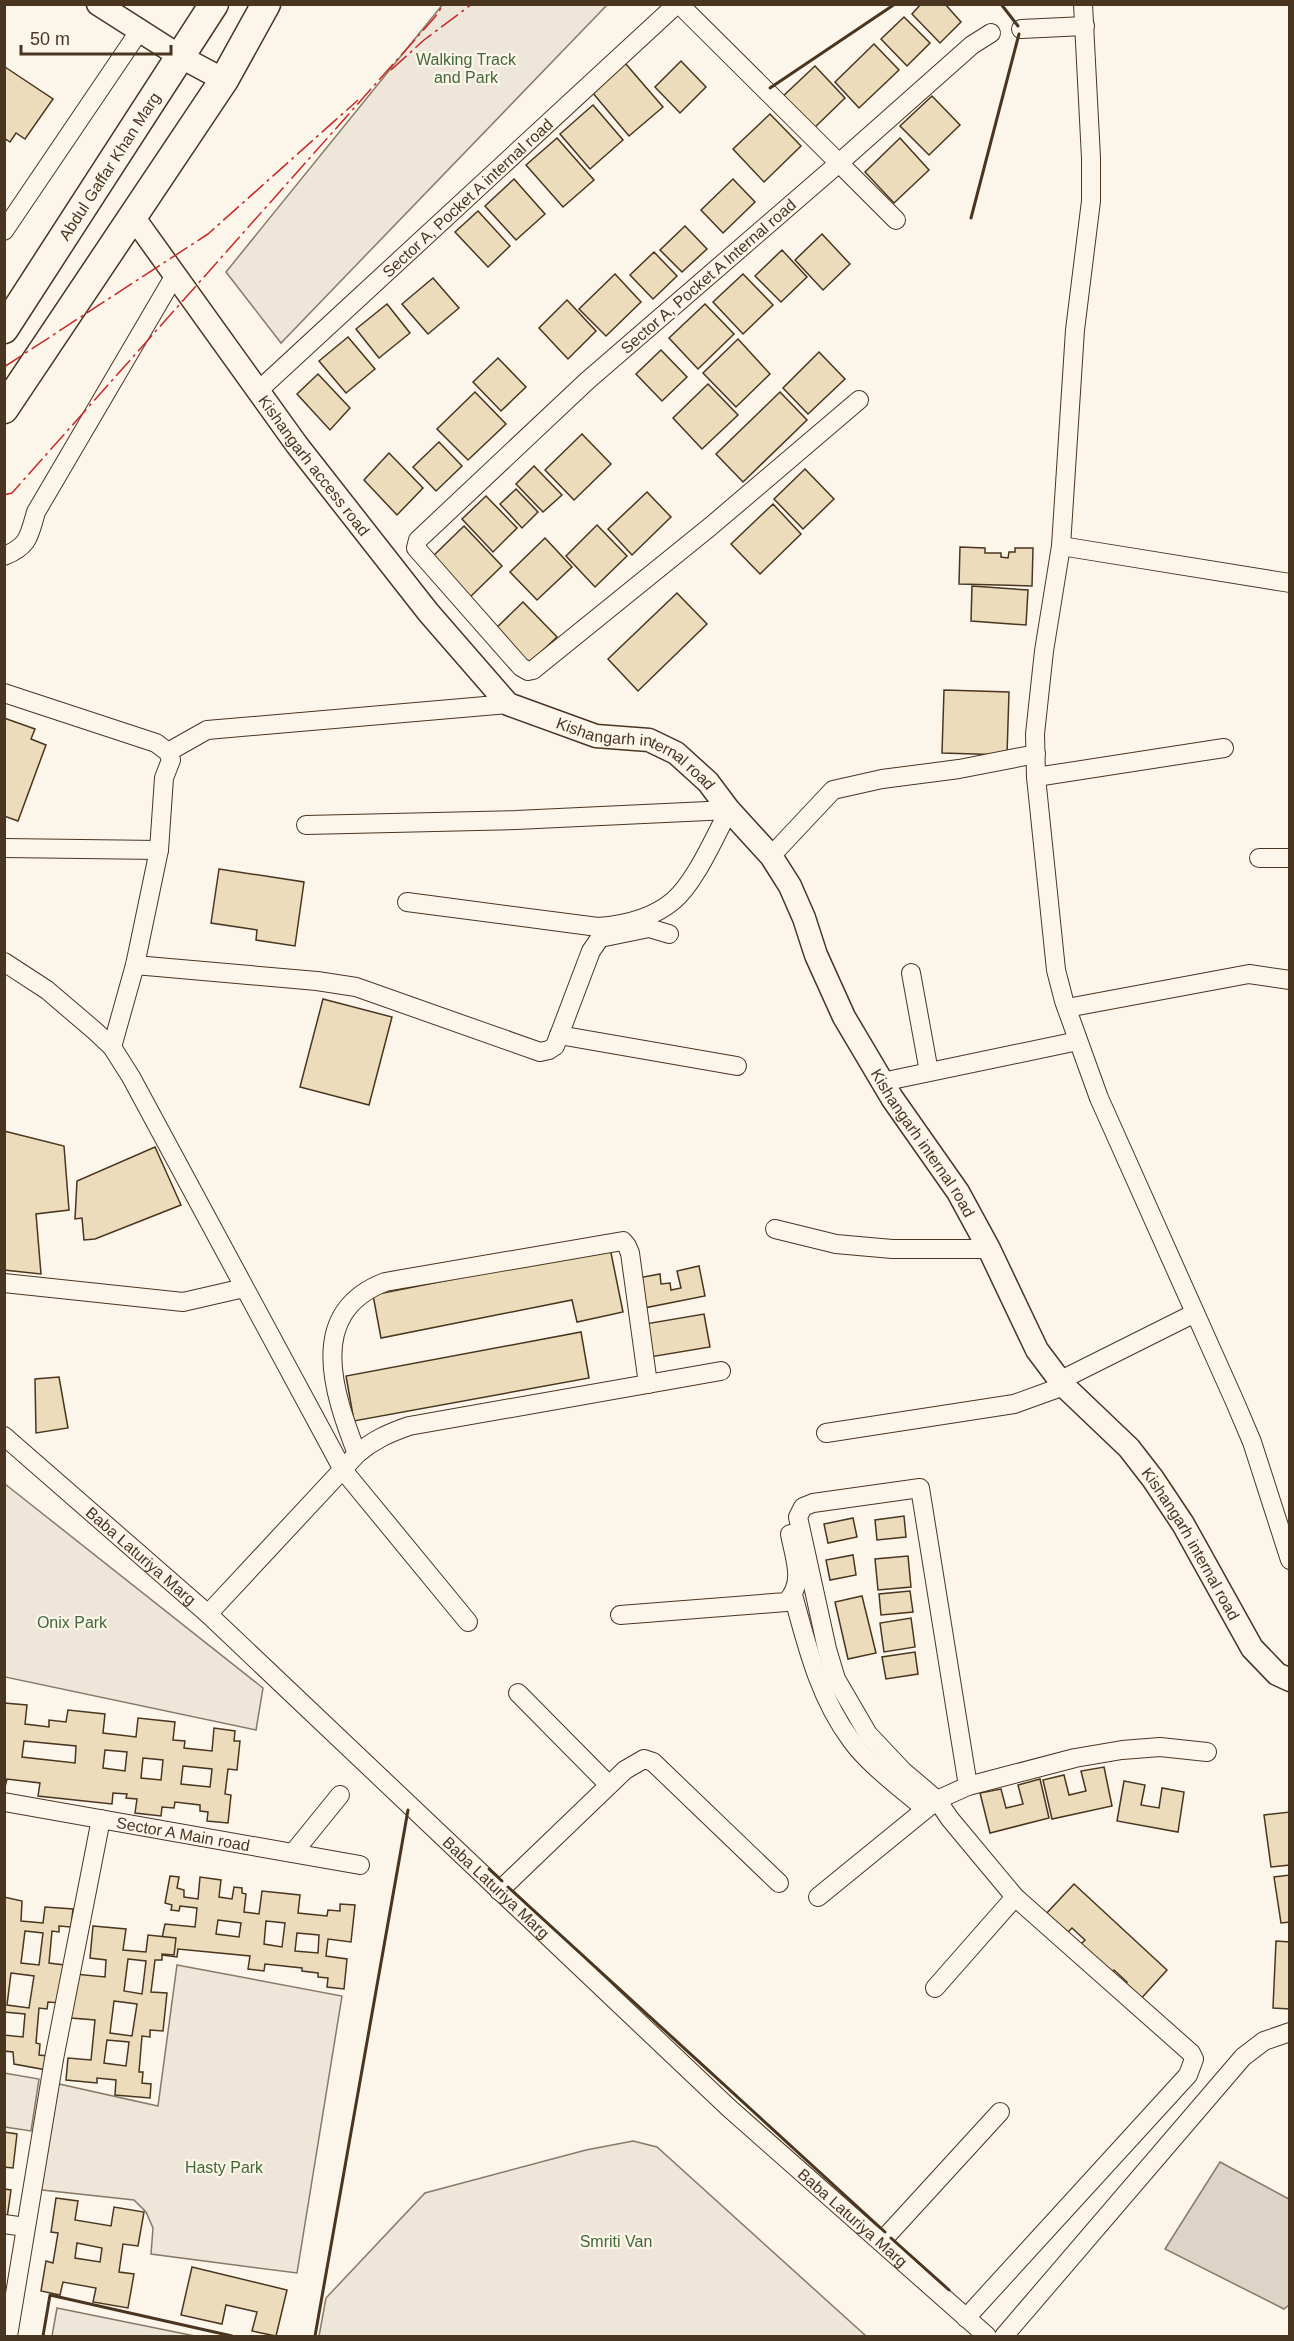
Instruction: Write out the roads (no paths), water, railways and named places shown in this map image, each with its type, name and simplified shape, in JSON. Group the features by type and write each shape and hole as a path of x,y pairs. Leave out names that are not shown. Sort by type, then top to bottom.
{"main road":[{"name":"Abdul Gaffar Khan Marg","path":"4,329 214,4"},
{"path":"4,409 134,218 224,80 266,4"}],"street":[{"path":"98,4 181,57 224,80"},
{"path":"678,4 896,220"},
{"name":"Sector A, Pocket A internal road","path":"258,392 678,4"},
{"path":"1083,4 1092,190 1075,330 1061,546 1054,578 1035,734 1036,777 1056,970 1099,1098 1252,1442 1290,1560"},
{"path":"1021,29 1085,26"},
{"path":"4,231 140,30"},
{"name":"Sector A, Pocket A Internal road","path":"859,400 711,526 535,668 528,671 521,667 418,552 416,544 587,381 972,45 991,33"},
{"name":"Kishangarh access road","path":"134,218 258,392 428,612 508,704"},
{"path":"4,556 22,548 27,540 36,512 175,275"},
{"path":"1061,546 1290,583"},
{"path":"4,693 156,743 168,752 171,760 164,778 159,850 135,965 112,1047"},
{"path":"168,752 207,730 508,704"},
{"name":"Kishangarh internal road","path":"508,704 596,735 649,740 667,748 693,767 771,856 786,878 800,908 834,998 882,1082 958,1192 989,1249 1037,1350 1061,1384 1129,1448 1154,1479 1183,1524 1252,1648 1283,1677"},
{"path":"1036,777 1224,748"},
{"path":"771,856 833,790 882,779 959,769 1036,754"},
{"path":"306,825 516,820 729,810"},
{"path":"407,902 598,927 622,925 672,903 685,889 729,810"},
{"path":"4,848 159,850"},
{"path":"1258,858 1290,858"},
{"path":"135,965 317,981 356,987 390,997 540,1052 555,1046 591,951 600,938 649,928 669,934"},
{"path":"4,963 46,990 112,1047 131,1077 343,1470 468,1622"},
{"path":"911,974 929,1072"},
{"path":"1067,1008 1249,974 1290,980"},
{"path":"560,1035 737,1066"},
{"path":"882,1082 1078,1041"},
{"path":"775,1229 836,1244 892,1249 989,1249"},
{"path":"357,1454 336,1393 331,1353 336,1331 345,1313 369,1288 385,1282 623,1241 630,1253 648,1384"},
{"path":"4,1283 183,1302 244,1288"},
{"path":"826,1433 1014,1404 1061,1384 1195,1313"},
{"path":"208,1614 357,1454 369,1443 386,1434 409,1426 721,1371"},
{"name":"Baba Laturiya Marg","path":"4,1436 208,1614 367,1762 499,1891 729,2108 987,2337"},
{"path":"931,1804 868,1734 836,1679 826,1649 798,1517 803,1507 813,1503 920,1488 968,1786"},
{"path":"620,1615 786,1602 797,1588 798,1574 788,1524"},
{"path":"793,1595 815,1674 830,1706 851,1741 950,1819 1016,1897 1191,2053 1194,2059 1188,2075 966,2318"},
{"path":"519,1693 609,1785"},
{"path":"818,1897 931,1804 968,1786 1075,1758 1122,1750 1160,1747 1207,1752"},
{"path":"499,1891 609,1785 635,1763 644,1759 653,1762 779,1884"},
{"path":"292,1853 340,1795"},
{"name":"Sector A Main road","path":"4,1802 360,1865"},
{"path":"8,2337 58,2036 101,1819"},
{"path":"934,1988 1016,1897"},
{"path":"1004,2337 1243,2057 1264,2041 1290,2032"},
{"path":"881,2242 1000,2112"},
{"path":"4,2224 25,2227"}],"park label":[{"name":"Walking Track and Park","path":"466,68"},
{"name":"Onix Park","path":"72,1622"},
{"name":"Hasty Park","path":"224,2167"},
{"name":"Smriti Van","path":"616,2241"}]}
